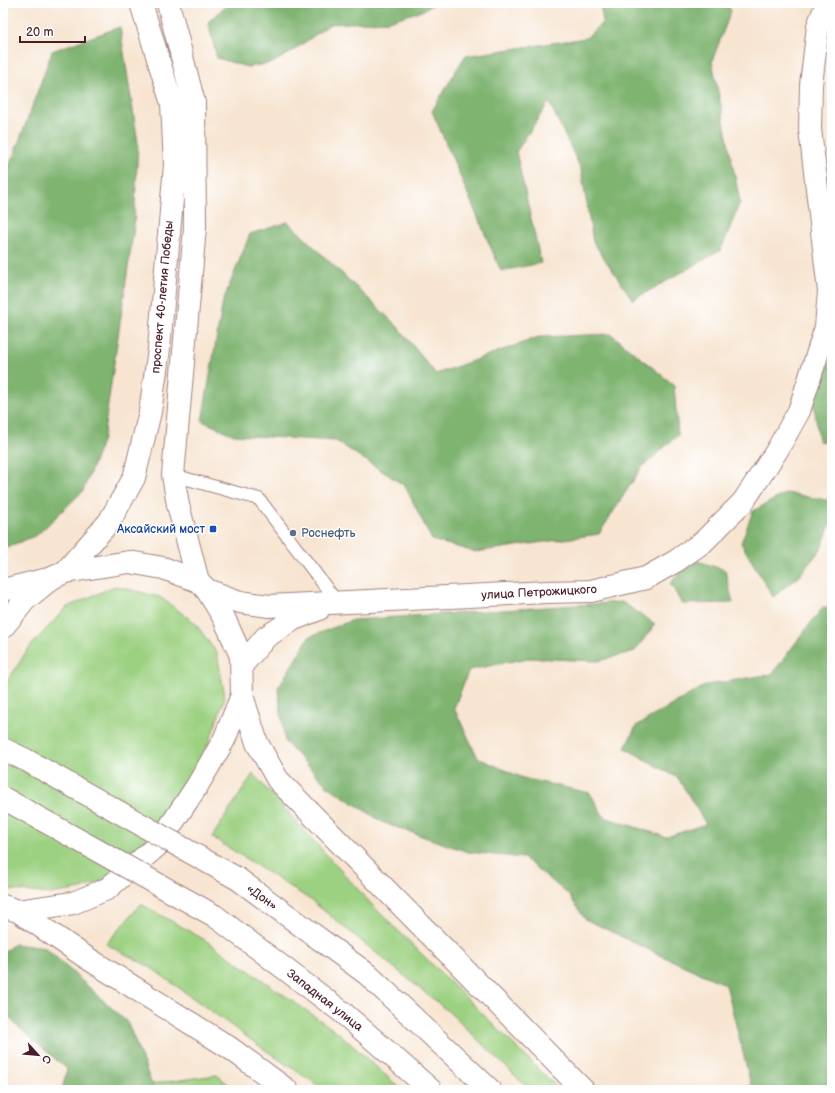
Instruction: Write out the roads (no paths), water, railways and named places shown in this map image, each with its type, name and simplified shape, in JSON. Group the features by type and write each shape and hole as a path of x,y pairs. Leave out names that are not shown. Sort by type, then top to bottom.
{"main road":[{"name":"проспект 40-летия Победы","path":"3,627 25,600 59,575 109,522 134,478 150,412 159,349 175,165 172,104 141,3"},
{"path":"168,3 194,103 195,228 173,475 178,505 202,585 224,618 241,656 242,695 258,743 278,780 583,1090"},
{"name":"улица Петрожицкого","path":"3,590 59,575 129,562 163,568 240,602 269,606 591,591 646,578 676,561 703,542 743,502 776,452 799,411 826,327 829,291 810,129 811,84 818,26 827,3"},
{"name":"улица Петрожицкого","path":"242,665 266,638 294,619 337,602"},
{"path":"8,913 73,903 107,890 157,846 197,786 224,740 242,695"},
{"name":"«Дон»","path":"3,749 26,760 238,879 367,974 490,1090"},
{"name":"Западная улица","path":"3,798 215,916 342,1012 431,1090"},
{"path":"8,913 84,956 230,1048 286,1090"}],"lane":[{"path":"815,365 832,334"},
{"path":"173,475 259,499 337,602"}],"place":[{"name":"Аксайский мост","path":"213,529"},
{"name":"Роснефть","path":"293,533"}]}
